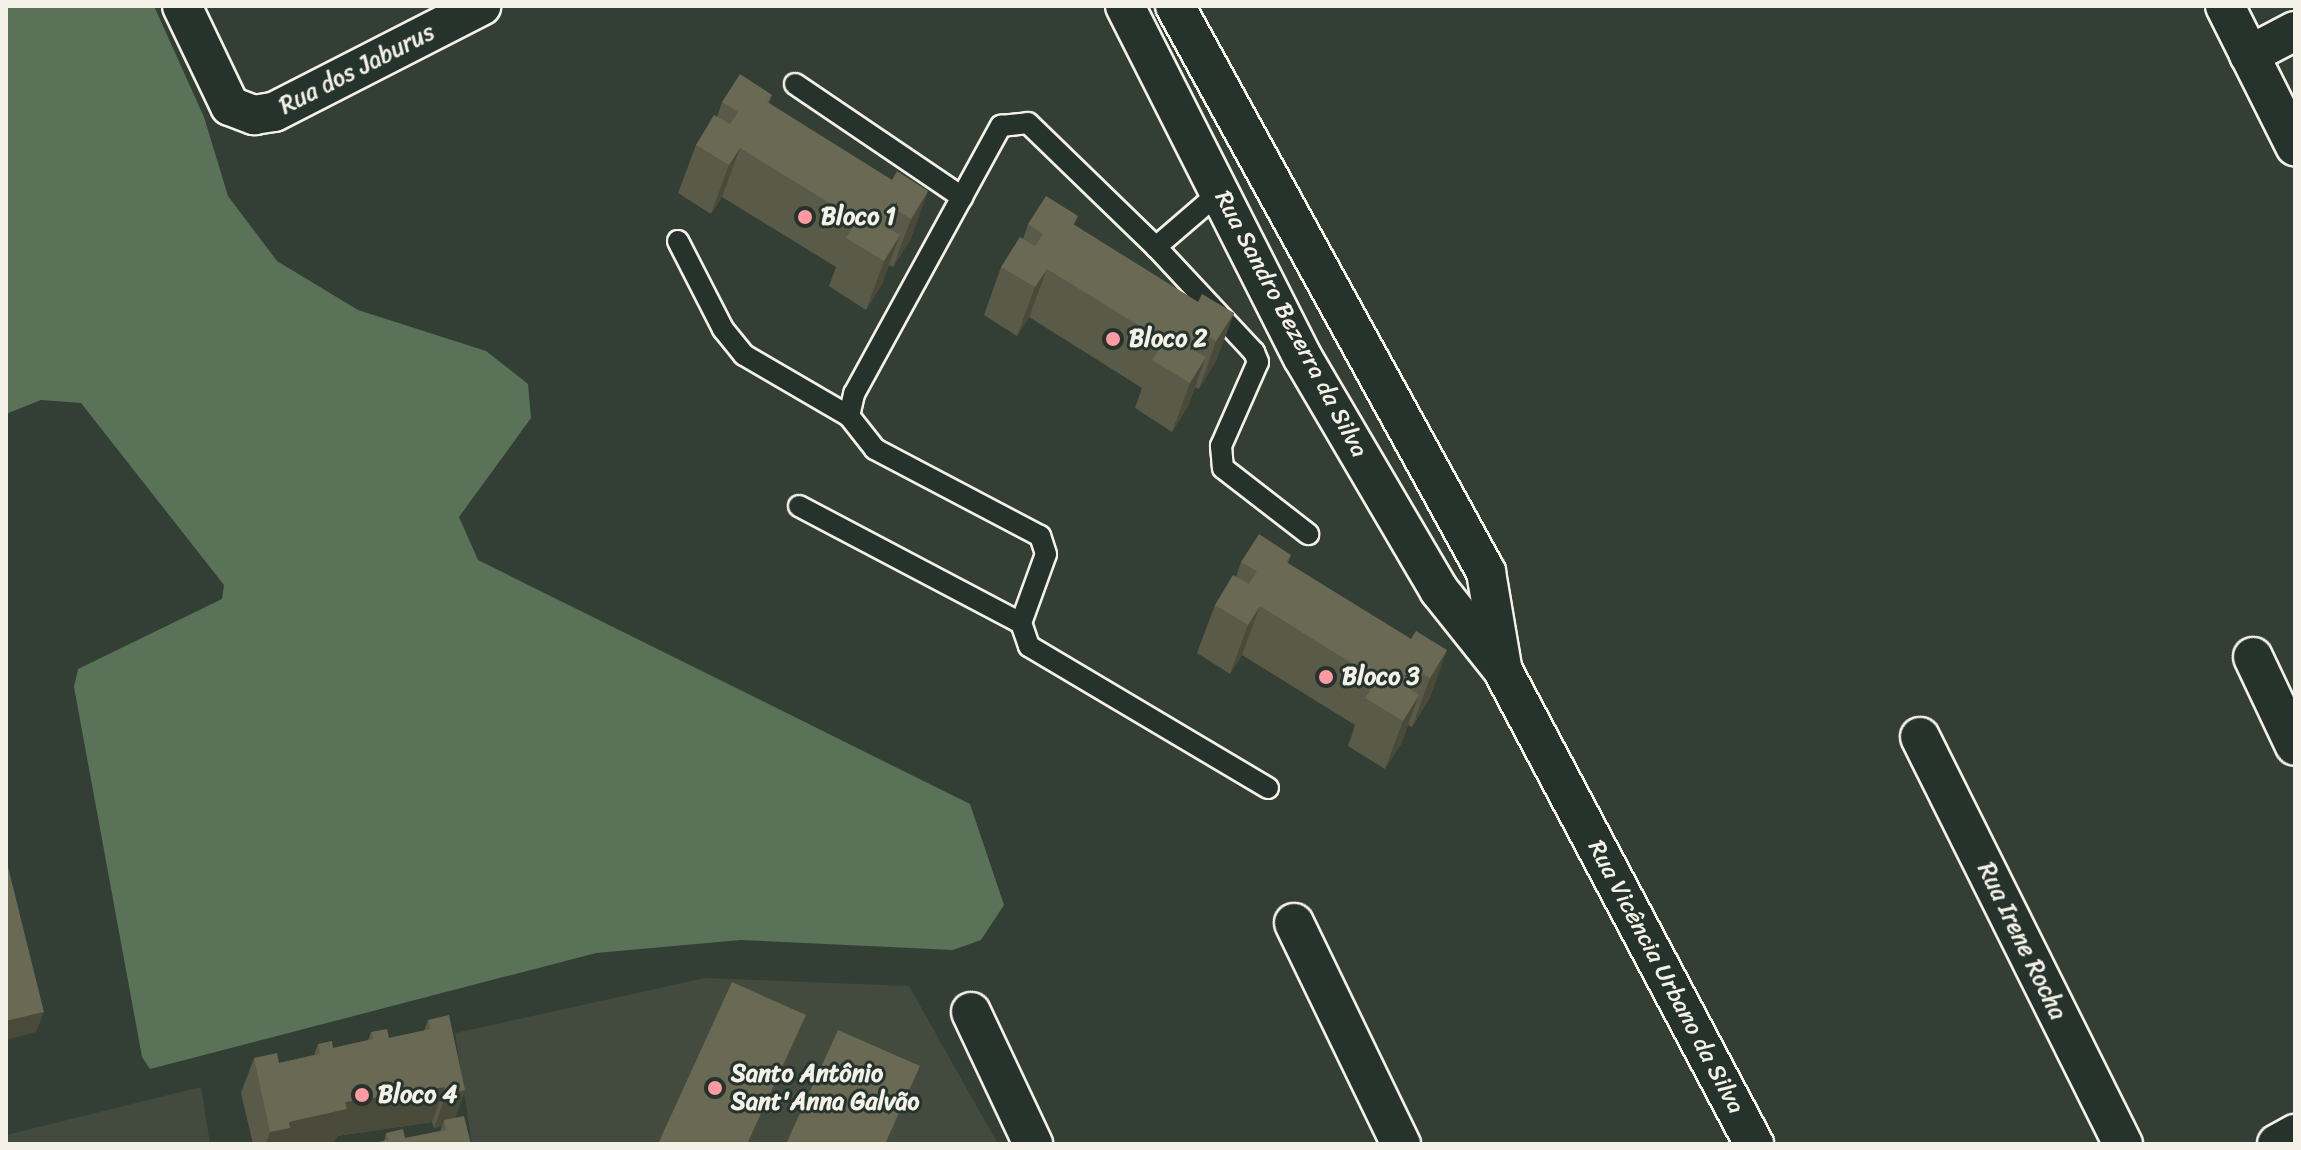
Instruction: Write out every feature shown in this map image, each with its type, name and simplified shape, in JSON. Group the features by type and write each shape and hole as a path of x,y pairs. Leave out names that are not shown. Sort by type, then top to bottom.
{"street":[{"name":"Rua dos Jaburus","path":"182,6 230,106 254,115 274,112 481,6"},
{"name":"Rua Sandro Bezerra da Silva","path":"1125,6 1303,358 1439,590 1502,669 1579,810"},
{"name":"Rua Sandro Bezerra da Silva","path":"1175,6 1486,572 1502,669"},
{"path":"2225,6 2295,146"},
{"path":"2249,55 2295,31"},
{"path":"1174,102 1184,81 1199,77 1218,82"},
{"path":"1369,469 1388,473 1401,467 1416,443"},
{"path":"2253,657 2295,746"},
{"name":"Rua Irene Rocha","path":"1920,737 2123,1144"},
{"name":"Rua Vicência Urbano da Silva","path":"1579,810 1754,1144"},
{"path":"1294,923 1401,1144"},
{"path":"971,1012 1033,1144"},
{"path":"2277,1144 2295,1134"}],"lane":[{"path":"795,84 962,197"},
{"path":"849,416 854,394 1001,126 1028,123 1156,247 1258,362 1221,446 1223,468 1308,534"},
{"path":"1156,247 1220,192"},
{"path":"678,241 723,329 744,355 849,416 875,449 1040,536 1046,554 1021,623 1029,646 1268,788"},
{"path":"799,506 1021,623"}],"shaded area":[{"name":"Santo Antônio Sant'Anna Galvão","path":"705,978 909,986 998,1144 472,1144 455,1033"},
{"path":"201,1087 210,1144 6,1144 6,1135"}],"green space":[{"path":"6,6 154,6 204,117 228,196 277,261 358,310 486,351 528,384 531,418 459,517 478,560 970,804 1004,905 981,940 953,950 741,940 596,953 150,1069 142,1057 74,687 78,669 222,599 224,585 81,403 41,400 6,414"}],"building":[{"path":"740,74 772,95 767,102 892,180 897,171 928,191 911,219 895,209 884,226 900,235 884,261 846,238 857,220 740,148 729,165 696,145 714,115 730,124 738,112 722,102"},
{"path":"1046,196 1078,216 1073,224 1198,302 1202,294 1234,313 1216,341 1200,331 1190,348 1206,357 1190,383 1152,360 1164,341 1047,269 1035,287 1001,267 1020,237 1035,246 1043,234 1028,224"},
{"path":"1259,534 1291,555 1286,562 1411,639 1416,631 1447,650 1430,678 1414,669 1403,685 1419,695 1403,721 1365,698 1377,679 1260,606 1248,625 1215,605 1233,575 1249,584 1257,571 1241,562"},
{"path":"6,859 44,1012 6,1021"},
{"path":"732,982 806,1015 747,1144 658,1144"},
{"path":"449,1015 465,1090 446,1094 445,1087 345,1102 347,1109 289,1122 290,1128 270,1132 254,1058 277,1053 279,1063 320,1054 318,1044 332,1041 333,1048 373,1039 371,1032 387,1029 389,1038 430,1029 428,1020"},
{"path":"838,1030 920,1066 885,1144 786,1144"},
{"path":"464,1116 471,1144 368,1144 388,1140 386,1133 403,1129 405,1138 446,1130 444,1120"}],"place":[{"name":"Bloco 1","path":"805,217"},
{"name":"Bloco 2","path":"1113,339"},
{"name":"Bloco 3","path":"1326,677"},
{"name":"Santo Antônio Sant'Anna Galvão","path":"715,1088"},
{"name":"Bloco 4","path":"362,1095"}]}
